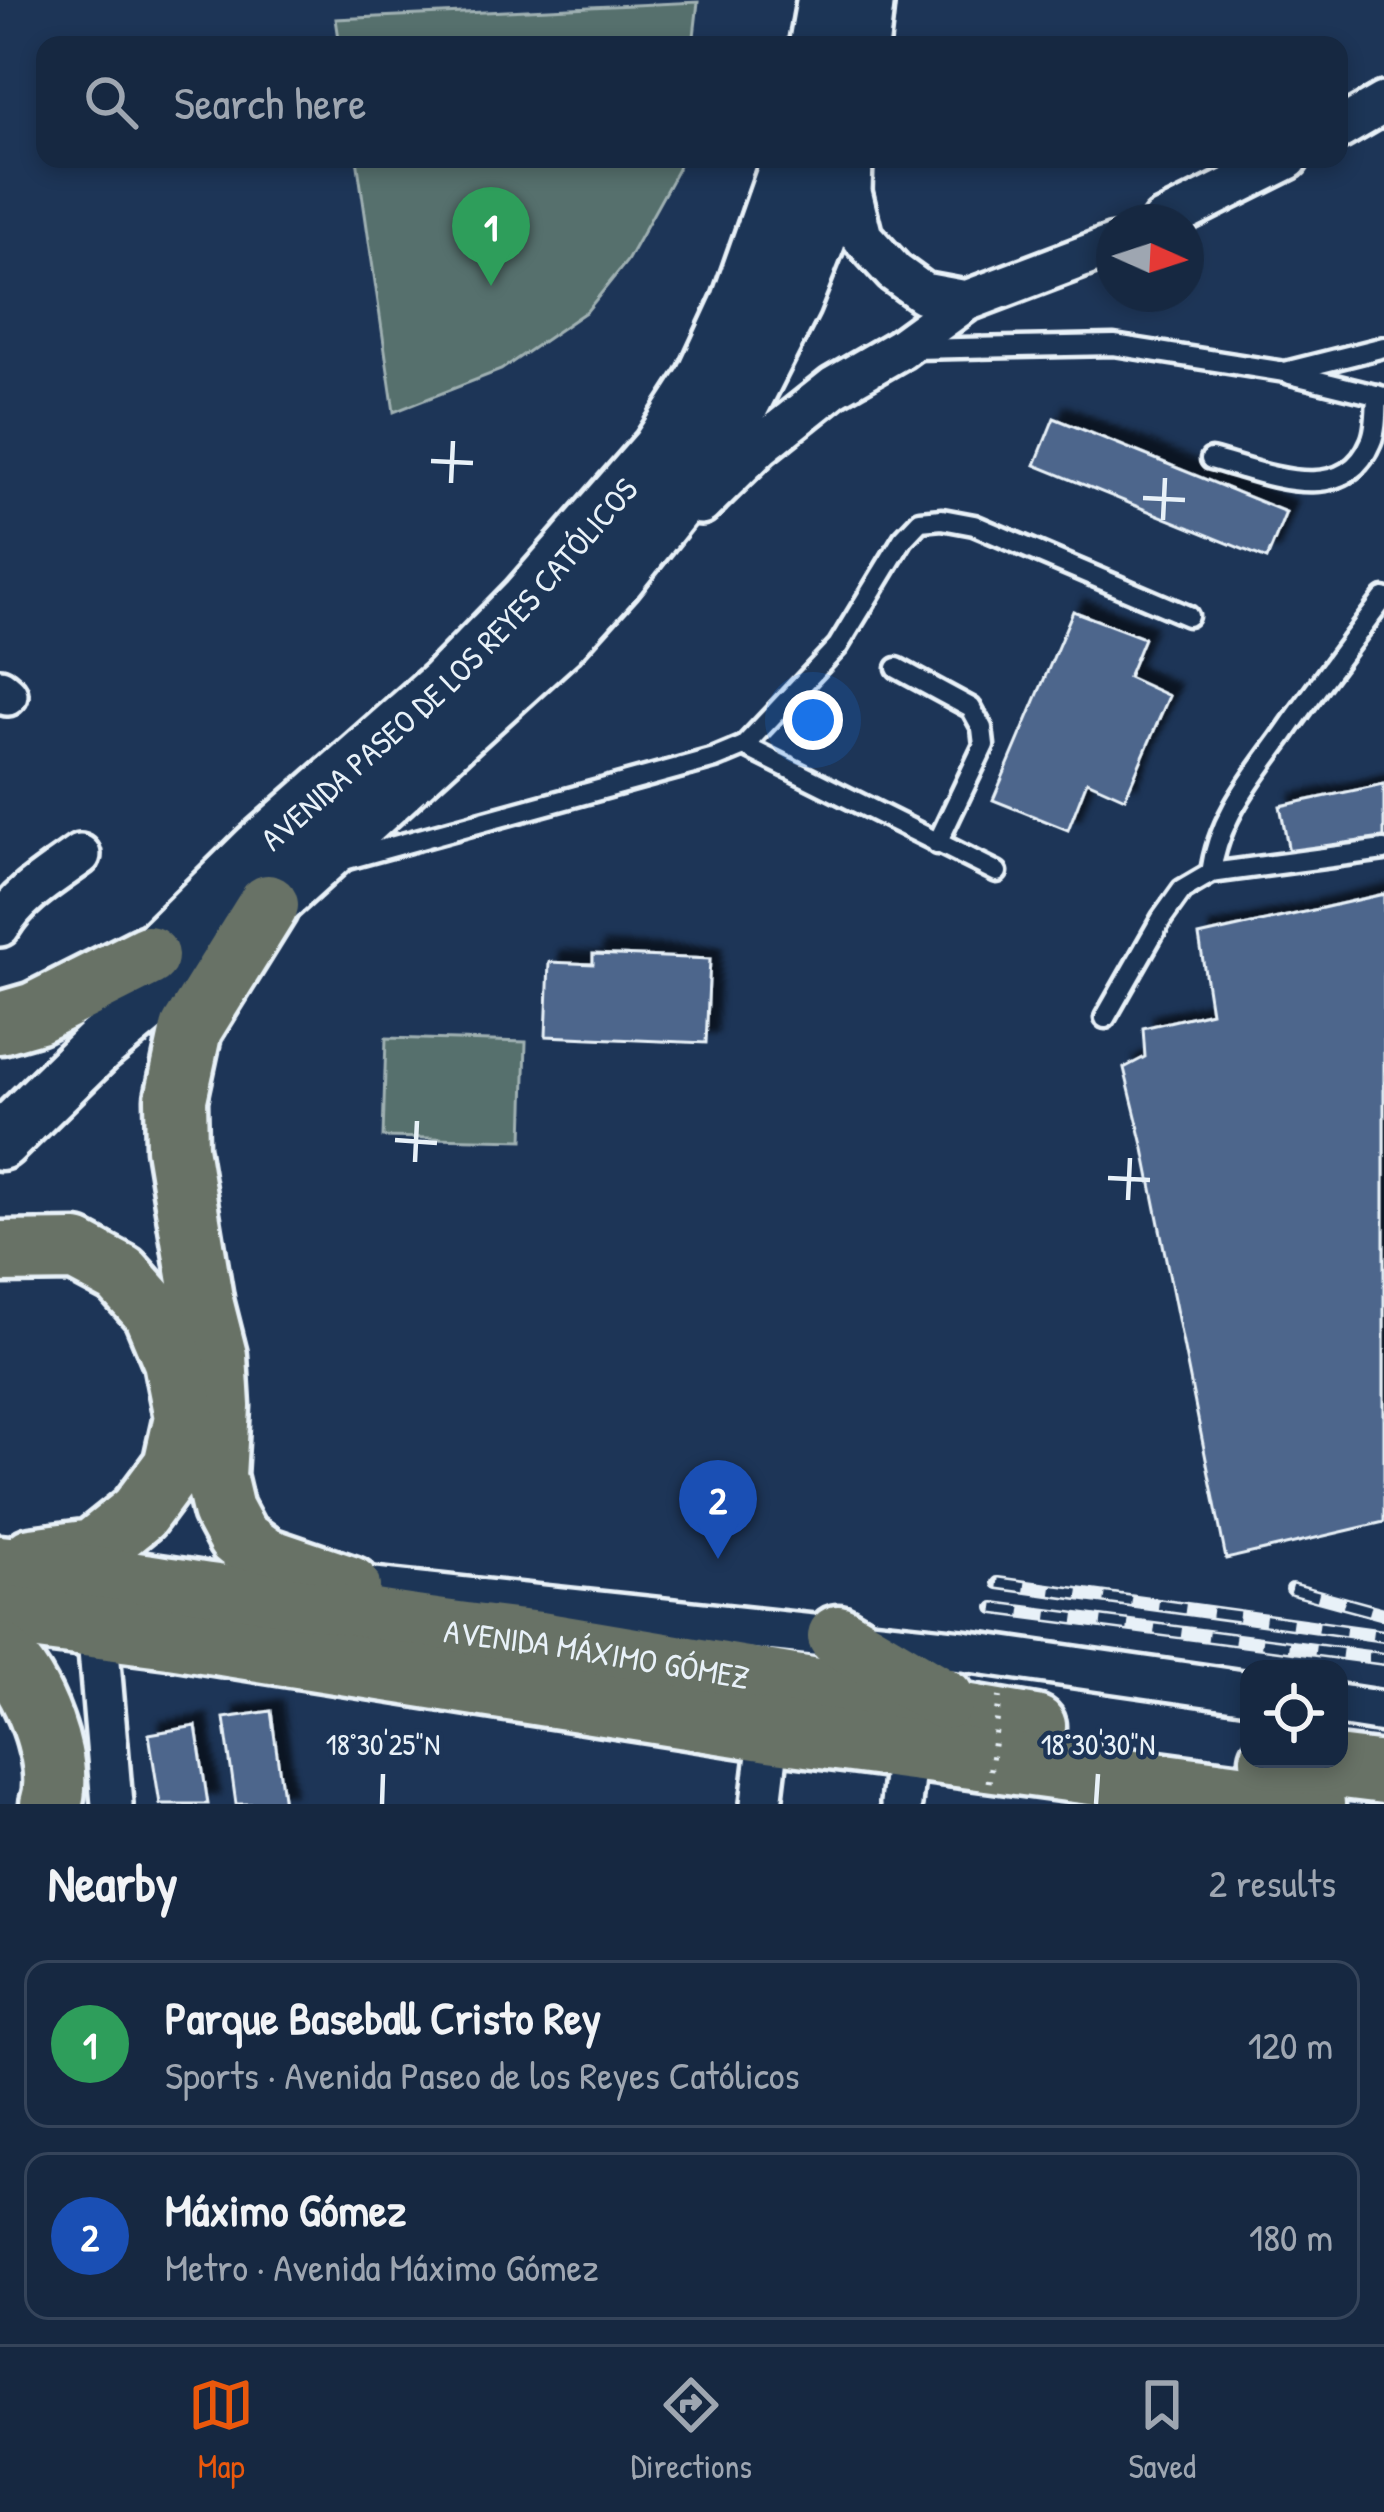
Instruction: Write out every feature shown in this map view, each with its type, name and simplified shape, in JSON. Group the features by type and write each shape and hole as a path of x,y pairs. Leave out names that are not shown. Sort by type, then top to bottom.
{"main road":[{"path":"819,36 825,0"},
{"path":"862,36 866,0"},
{"name":"AVENIDA PASEO DE LOS REYES CATÓLICOS","path":"0,1142 278,869 528,600 658,450 703,382 739,304 787,168"},
{"name":"AVENIDA PASEO DE LOS REYES CATÓLICOS","path":"0,1091 148,956 278,869 559,641 616,578 719,448 793,302 818,239 837,168"},
{"path":"278,869 190,1029 176,1099 177,1148 216,1356 215,1476 223,1510 238,1538 265,1558 346,1585 460,1634"},
{"path":"0,1024 35,1013 148,956"},
{"path":"0,1252 76,1251 121,1275 153,1311 174,1361 185,1417 174,1466 140,1514 93,1550 0,1564"},
{"name":"AVENIDA MÁXIMO GÓMEZ","path":"0,1564 987,1708 1187,1769"},
{"name":"AVENIDA MÁXIMO GÓMEZ","path":"0,1615 770,1731 904,1777 1187,1769"},
{"path":"838,1636 987,1708"},
{"path":"0,1654 14,1666 47,1731 55,1792 51,1804"},
{"path":"1187,1769 1240,1758"},
{"path":"1344,1768 1384,1773"},
{"path":"1187,1769 1314,1804"}],"street":[{"path":"1348,124 1384,103"},
{"path":"851,168 851,192 862,237 894,272 923,293 966,301"},
{"path":"1198,204 1270,168"},
{"name":"AVENIDA PASEO DE LOS REYES CATÓLICOS","path":"559,641 629,581 760,446 834,388 901,349 966,301 1096,252"},
{"path":"0,926 8,912 13,882 80,855"},
{"path":"346,1585 838,1636 1240,1691"},
{"path":"97,1627 112,1804"},
{"path":"1348,1706 1384,1712"},
{"path":"761,1804 770,1731"}],"lane":[{"path":"901,349 1114,345 1285,372 1381,396 1372,440 1358,464 1332,480 1303,483 1210,459"},
{"path":"1285,372 1384,347"},
{"path":"278,869 715,758 744,746 838,646 903,539 920,520 974,525 1188,616"},
{"path":"1211,873 1232,807 1384,598"},
{"path":"897,668 970,708 982,728 984,745 937,844"},
{"path":"744,746 997,872"},
{"path":"1105,1018 1182,890 1211,873 1384,850"}],"path":[{"path":"987,1708 987,1794"}],"green space":[{"path":"698,2 694,36 339,36 336,19"},
{"path":"358,168 678,168 627,261 587,311 501,370 394,412"},
{"path":"386,1038 526,1042 523,1140 383,1137"}],"building":[{"path":"1054,418 1286,512 1267,559 1035,465"},
{"path":"1073,611 1144,638 1128,677 1169,696 1125,798 1087,781 1068,830 993,800"},
{"path":"1384,784 1384,838 1290,857 1280,806"},
{"path":"1384,894 1384,1522 1226,1559 1124,1068 1145,1057 1143,1028 1211,1012 1199,936"},
{"path":"593,954 710,959 706,1043 546,1036 549,962 593,964"},
{"path":"271,1711 284,1804 236,1804 224,1718"},
{"path":"196,1726 208,1804 160,1804 149,1734"}],"railway":[{"path":"998,1583 1384,1636"},
{"path":"1292,1589 1384,1614"},
{"path":"994,1608 1384,1659"}],"place":[{"name":"Parque Baseball Cristo Rey","path":"491,286"},
{"name":"Máximo Gómez","path":"718,1559"}]}
